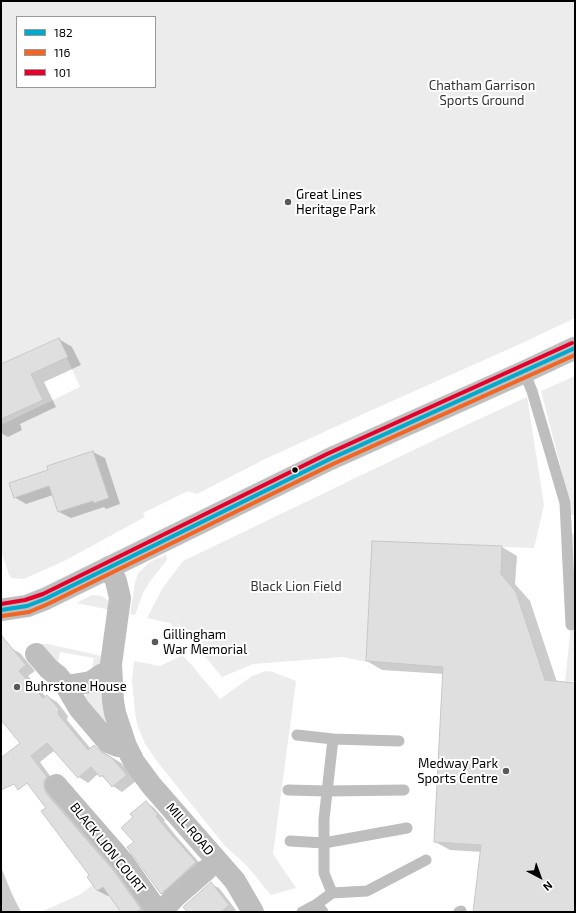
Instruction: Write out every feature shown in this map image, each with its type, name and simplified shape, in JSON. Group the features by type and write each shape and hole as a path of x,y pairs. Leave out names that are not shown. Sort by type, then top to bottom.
{"street":[{"path":"1,610 27,606 330,459 575,348"},
{"name":"MILL ROAD","path":"109,567 116,581 120,598 111,664 113,701 115,713 126,746 134,762 151,784 235,881 253,912"},
{"path":"36,654 49,669 58,676 66,686 79,708 108,742 118,746 126,746"},
{"path":"66,686 91,682 103,674 111,674"},
{"name":"BLACK LION COURT","path":"56,786 124,863 160,912 206,870"}],"lane":[{"path":"524,372 532,391 565,503 571,625"},
{"path":"297,735 333,739 399,741"},
{"path":"332,893 324,873 324,819 333,739"},
{"path":"288,790 404,790"},
{"path":"290,841 324,843 406,828"},
{"path":"302,912 320,908 332,893 367,891 426,860"}],"green space":[{"name":"Great Lines Heritage Park","path":"1,1 575,1 575,318 263,460 197,494 188,491 143,513 145,517 64,561 26,578 12,578 9,575 1,551 1,425 80,387 58,338 1,364"},
{"path":"575,376 575,515 571,515 571,507 541,391"},
{"name":"Black Lion Field","path":"527,397 544,505 534,548 372,542 367,662 343,657 253,664 222,677 177,622 189,639 182,637 170,623 147,618 162,589 183,561"},
{"path":"566,533 575,534 575,681 565,682 571,625"},
{"path":"166,555 167,560 143,593 135,615 130,614 138,573 150,562"},
{"path":"92,595 105,598 109,602 111,610 76,603"},
{"path":"36,644 48,644 106,657 105,661 91,673 94,658 60,652 58,662 54,665"},
{"path":"181,656 189,662 220,699 252,676 266,671 273,672 296,681 273,854 296,888 271,895 247,866 225,846 159,764 145,744 137,724 135,711 132,681 134,661 160,666"},
{"path":"97,688 103,692 110,726 104,729 85,698 86,695"},
{"path":"92,885 97,892 103,887 121,912 41,912 81,894"}],"building":[{"path":"59,338 68,357 31,374 43,400 1,419 1,364"},
{"path":"93,451 109,498 94,503 93,501 58,512 49,486 14,498 9,483 48,470 47,466"},
{"name":"Medway Park Sports Centre","path":"372,541 502,546 501,574 516,592 545,680 575,683 575,912 473,912 481,845 434,842 443,667 366,661"},
{"path":"1,635 26,665 19,671 43,698 47,695 59,709 58,714 88,750 94,745 103,753 111,757 127,775 112,787 102,775 100,777 91,767 78,778 47,743 31,756 47,777 44,781 46,793 114,871 141,909 136,912 121,912 103,887 97,891 87,877 89,875 41,811 46,808 27,783 18,790 14,784 1,790 1,758 20,743 1,720"},
{"path":"146,801 158,815 156,816 168,831 196,862 161,894 127,847 134,842 121,828 133,817 130,814"},
{"path":"211,882 229,905 221,912 187,912 183,907"}],"transit line":[{"name":"101","path":"1,604 25,600 43,594 327,454 572,343"},
{"name":"182","path":"1,610 27,606 45,599 330,459 575,348"},
{"name":"116","path":"2,616 29,612 48,604 333,464 575,355"}],"place":[{"name":"Great Lines Heritage Park","path":"288,202"},
{"name":"Gillingham War Memorial","path":"155,642"},
{"name":"Buhrstone House","path":"17,687"},
{"name":"Medway Park Sports Centre","path":"506,771"}],"park label":[{"name":"Chatham Garrison Sports Ground","path":"482,94"}]}
